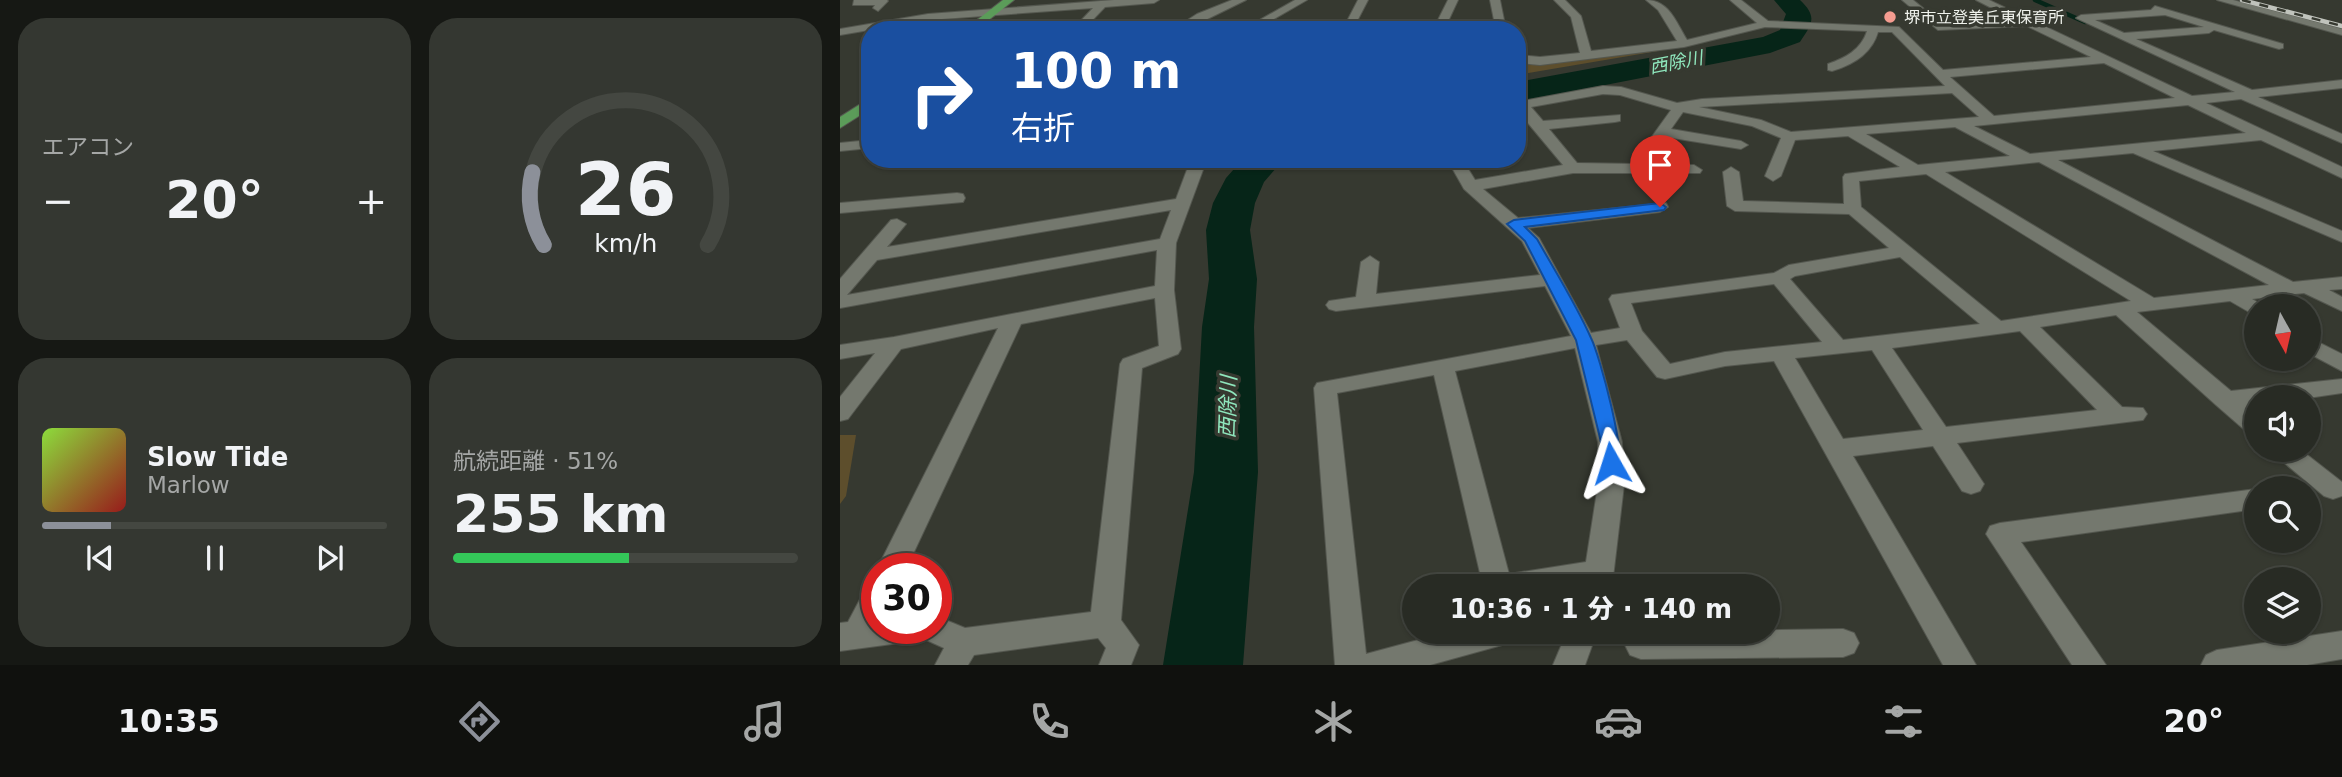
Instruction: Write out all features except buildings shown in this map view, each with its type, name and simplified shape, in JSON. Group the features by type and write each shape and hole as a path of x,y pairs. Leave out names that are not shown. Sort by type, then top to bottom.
{"main road":[{"path":"981,21 1009,0"},
{"path":"840,124 861,109"}],"street":[{"path":"860,0 858,3 883,1 878,8"},
{"path":"928,17 941,0"},
{"path":"905,21 994,11 1154,0"},
{"path":"1192,21 1241,0"},
{"path":"1264,21 1302,0"},
{"path":"1352,21 1363,0"},
{"path":"1442,21 1453,0"},
{"path":"1495,0 1499,21"},
{"path":"1559,0 1576,16 1586,54"},
{"path":"1650,0 1662,8 1684,44"},
{"path":"1735,0 1768,24"},
{"path":"1907,0 1942,28"},
{"path":"1982,0 2342,173"},
{"path":"2126,0 2279,46"},
{"path":"2266,12 2246,15 2208,5 2224,1 2266,12 2342,33"},
{"path":"1086,21 1102,4"},
{"path":"2166,12 2081,18 2342,139"},
{"path":"1526,60 1540,61 1684,44 1768,24 1895,29 2028,23"},
{"path":"840,32 861,28"},
{"path":"1832,68 1861,52 1871,40 1873,29"},
{"path":"1895,29 1955,89 1991,120"},
{"path":"2124,36 2225,29"},
{"path":"2308,36 2342,33"},
{"path":"1940,74 2105,60"},
{"path":"1526,104 1603,90 1621,91 1666,105 1756,123 1789,136 1991,120 2342,84"},
{"path":"2314,88 2342,93"},
{"path":"1650,149 1681,106 1955,89"},
{"path":"1526,112 1573,168"},
{"path":"1539,126 1615,118"},
{"path":"1956,122 2299,288 2342,305"},
{"path":"1851,131 2150,304"},
{"path":"1662,132 1741,145"},
{"path":"1853,209 1851,177 2265,135"},
{"path":"1773,176 1789,136"},
{"path":"840,147 861,145"},
{"path":"2133,148 2342,237"},
{"path":"1115,665 1123,645 1105,624 1131,364 1170,349 1164,290 1167,243 1195,168"},
{"path":"1459,168 1470,186 1530,239 1584,340 1610,442 1611,485 1599,574"},
{"path":"1470,186 1573,168 1695,170"},
{"path":"1731,172 1735,206 1853,209 1997,328"},
{"path":"840,208 957,198"},
{"path":"871,255 1181,202"},
{"path":"1514,224 1660,209"},
{"path":"840,291 897,224"},
{"path":"840,302 1167,243"},
{"path":"1904,251 1789,271 1779,278 1619,299 1632,333 1665,372 1725,359 1997,328 2150,304 2342,284"},
{"path":"1366,301 1370,262"},
{"path":"1779,278 1837,346"},
{"path":"1336,305 1552,279"},
{"path":"840,352 894,344 1164,290"},
{"path":"2232,295 2244,302"},
{"path":"2121,309 2244,416"},
{"path":"899,553 1013,320"},
{"path":"1835,449 2126,415 2025,324"},
{"path":"1351,665 1325,388 1632,333"},
{"path":"1878,343 1971,484"},
{"path":"840,413 894,344"},
{"path":"2321,351 2342,364"},
{"path":"1780,352 1960,665"},
{"path":"1443,366 1495,574"},
{"path":"2224,400 2342,386"},
{"path":"2297,462 2328,490"},
{"path":"2090,665 2000,534 2244,501"},
{"path":"849,635 861,619"},
{"path":"957,653 1105,624"},
{"path":"1641,645 1742,655 1843,643"},
{"path":"1375,665 1456,644"},
{"path":"1569,665 1577,644"},
{"path":"2217,665 2342,645"}],"shaded area":[{"path":"1664,50 1526,73 1526,61"},
{"path":"840,435 856,435 846,496 840,504"}],"waterway":[{"name":"西除川","path":"1526,90 1770,44 1790,36 1799,20 1799,13 1786,0"},
{"path":"2035,0 2085,22"},
{"name":"西除川","path":"1203,665 1226,472 1228,327 1233,279 1228,230 1234,203 1246,178 1256,168"}],"railway":[{"path":"2242,0 2342,26"}],"place":[{"name":"堺市立登美丘東保育所","path":"1890,17"}],"route":[{"path":"1611,463 1610,442 1584,340 1530,239 1514,224 1660,207"}]}
